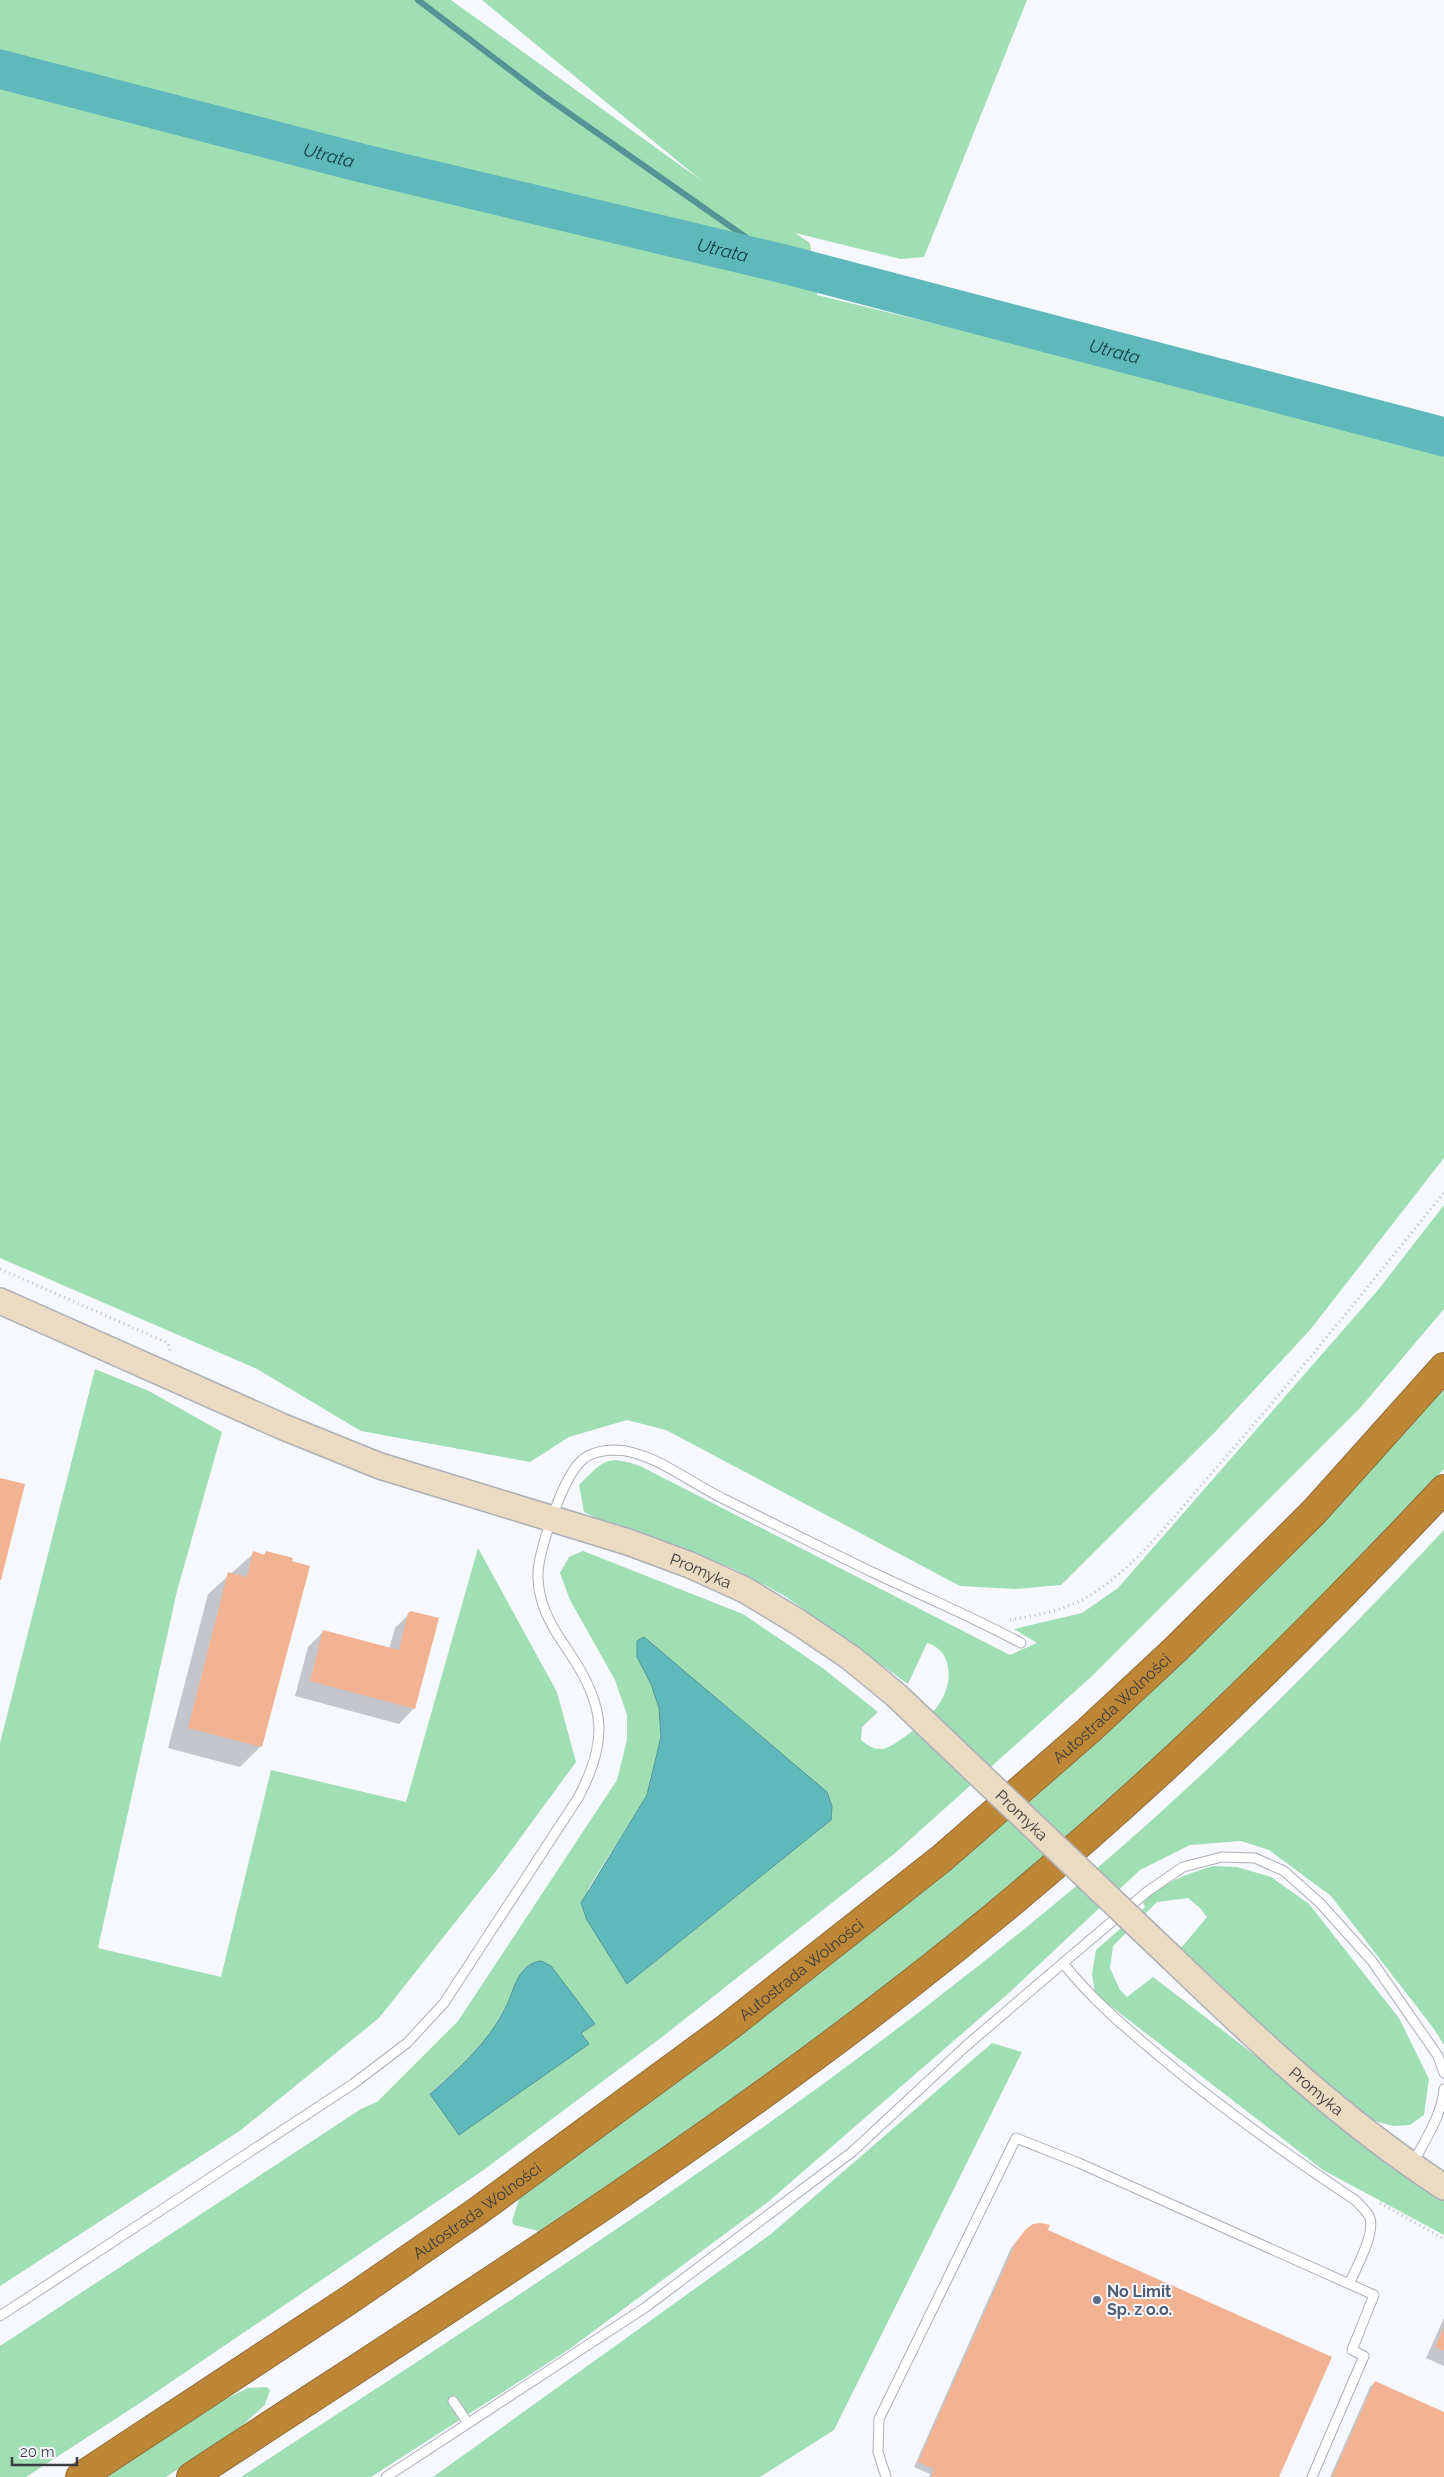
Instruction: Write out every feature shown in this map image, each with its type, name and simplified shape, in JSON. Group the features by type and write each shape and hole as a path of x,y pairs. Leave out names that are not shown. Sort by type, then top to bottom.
{"highway":[{"name":"Autostrada Wolności","path":"80,2477 349,2300 483,2207 728,2027 941,1859 1073,1744 1176,1649 1314,1512 1444,1367"},
{"path":"190,2477 647,2175 746,2107 901,1992 1083,1842 1174,1760 1257,1682 1444,1489"}],"street":[{"name":"Promyka","path":"0,1301 331,1447 380,1466 628,1542 690,1565 745,1590 798,1622 851,1658 896,1695 1257,2039 1333,2106 1412,2166 1444,2186"}],"lane":[{"path":"0,2316 353,2084 407,2043 444,2003 578,1798 590,1775 598,1753 598,1714 593,1695 547,1615 539,1590 538,1566 552,1519 571,1475 581,1461 598,1452 616,1450 639,1453 721,1498 1021,1643"},
{"path":"386,2477 646,2307 852,2152 966,2046 1148,1891 1183,1867 1222,1857 1256,1858 1284,1871 1320,1903 1372,1961 1438,2056 1444,2073"},
{"path":"1063,1963 1110,2016 1187,2079 1258,2135 1355,2200 1364,2209 1370,2222 1366,2250 1349,2284"},
{"path":"1412,2166 1434,2122 1443,2099 1444,2089"},
{"path":"886,2477 878,2452 879,2419 1016,2138 1374,2295 1352,2350 1364,2356 1312,2477"},
{"path":"453,2401 468,2423"}],"path":[{"path":"987,1625 1038,1616 1068,1606 1089,1596 1142,1554 1296,1376 1444,1193"},
{"path":"0,1269 168,1343 170,1349 168,1356"},
{"path":"1378,2202 1444,2239"}],"green space":[{"path":"0,0 451,0 702,181 482,0 1027,0 924,257 901,259 795,233 810,243 817,295 1444,448 1444,1158 1310,1330 1215,1432 1061,1585 1015,1589 960,1586 666,1430 627,1420 569,1437 530,1462 361,1431 257,1369 0,1258"},
{"path":"1444,1205 1444,1309 1361,1407 1091,1677 894,1854 662,2037 485,2169 140,2403 26,2477 0,2477 0,2346 361,2109 377,2102 458,2021 617,1780 627,1740 627,1715 615,1680 570,1600 560,1573 569,1557 583,1551 743,1614 824,1669 878,1712 862,1727 861,1740 871,1747 882,1749 904,1737 935,1709 944,1696 947,1687 948,1669 942,1653 936,1647 927,1643 908,1684 785,1596 734,1569 602,1521 584,1512 579,1485 594,1470 613,1460 642,1467 1010,1655 1037,1643 1014,1629 1082,1613 1118,1588 1378,1290","holes":["637,1657 827,1792 832,1806 831,1820 627,1984 588,1889 647,1795 661,1737 659,1708 651,1684","505,2008 595,2024 581,2033 589,2044 430,2093 471,2058 489,2036"]},
{"path":"95,1369 149,1391 222,1432 177,1591 98,1948 221,1977 271,1770 406,1802 478,1548 557,1692 576,1762 496,1871 379,2018 241,2130 0,2286 0,1743"},
{"path":"1444,1386 1444,1469 1355,1564 1218,1702 1123,1790 946,1940 746,2090 539,2231 514,2225 512,2221 520,2196 983,1840 1040,1792 1143,1698"},
{"path":"1444,1530 1444,2045 1434,2029 1331,1896 1269,1850 1241,1841 1190,1845 1140,1870 1010,1992 768,2202 568,2350 371,2477 241,2477 572,2259 682,2184 896,2030 1000,1948 1147,1825 1235,1743 1320,1659"},
{"path":"1213,1866 1237,1867 1271,1877 1309,1904 1399,2018 1429,2079 1424,2115 1410,2125 1393,2126 1368,2119 1333,2093 1181,1948 1207,1917 1188,1898 1157,1902 1113,1946 1110,1968 1120,1990 1127,1997 1153,1977 1444,2200 1444,2235 1323,2170 1095,1994 1092,1974 1096,1950 1145,1907 1142,1900 1175,1880"},
{"path":"992,2043 1022,2052 834,2430 760,2477 433,2477 771,2234"},
{"path":"267,2387 270,2390 265,2405 239,2428 166,2477 104,2477 211,2406 248,2388"}],"water":[{"path":"644,1637 827,1792 832,1806 831,1820 627,1984 587,1920 581,1903 647,1795 661,1737 659,1708 651,1684 637,1657 637,1641"},
{"path":"541,1961 551,1966 595,2024 581,2033 589,2044 459,2135 430,2094 462,2065 491,2032 506,2007 522,1972 533,1963"}],"building":[{"path":"0,1478 25,1484 1,1580 0,1580"},
{"path":"253,1551 265,1555 266,1551 293,1558 292,1561 310,1566 262,1747 188,1728 228,1572 247,1577"},
{"path":"411,1611 439,1618 415,1709 310,1681 323,1630 399,1650 408,1613"},
{"name":"No Limit Sp. z o.o.","path":"1033,2224 1050,2225 1048,2230 1332,2357 1279,2477 931,2477 934,2469 918,2462 1016,2242 1026,2229"},
{"path":"1444,2327 1444,2351 1435,2347"},
{"path":"1375,2381 1444,2412 1444,2477 1332,2477"}],"waterway":[{"path":"418,0 543,95 784,264"},
{"name":"Utrata","path":"0,69 361,163 784,264 1444,437"}],"place":[{"name":"No Limit Sp. z o.o.","path":"1097,2300"}]}
